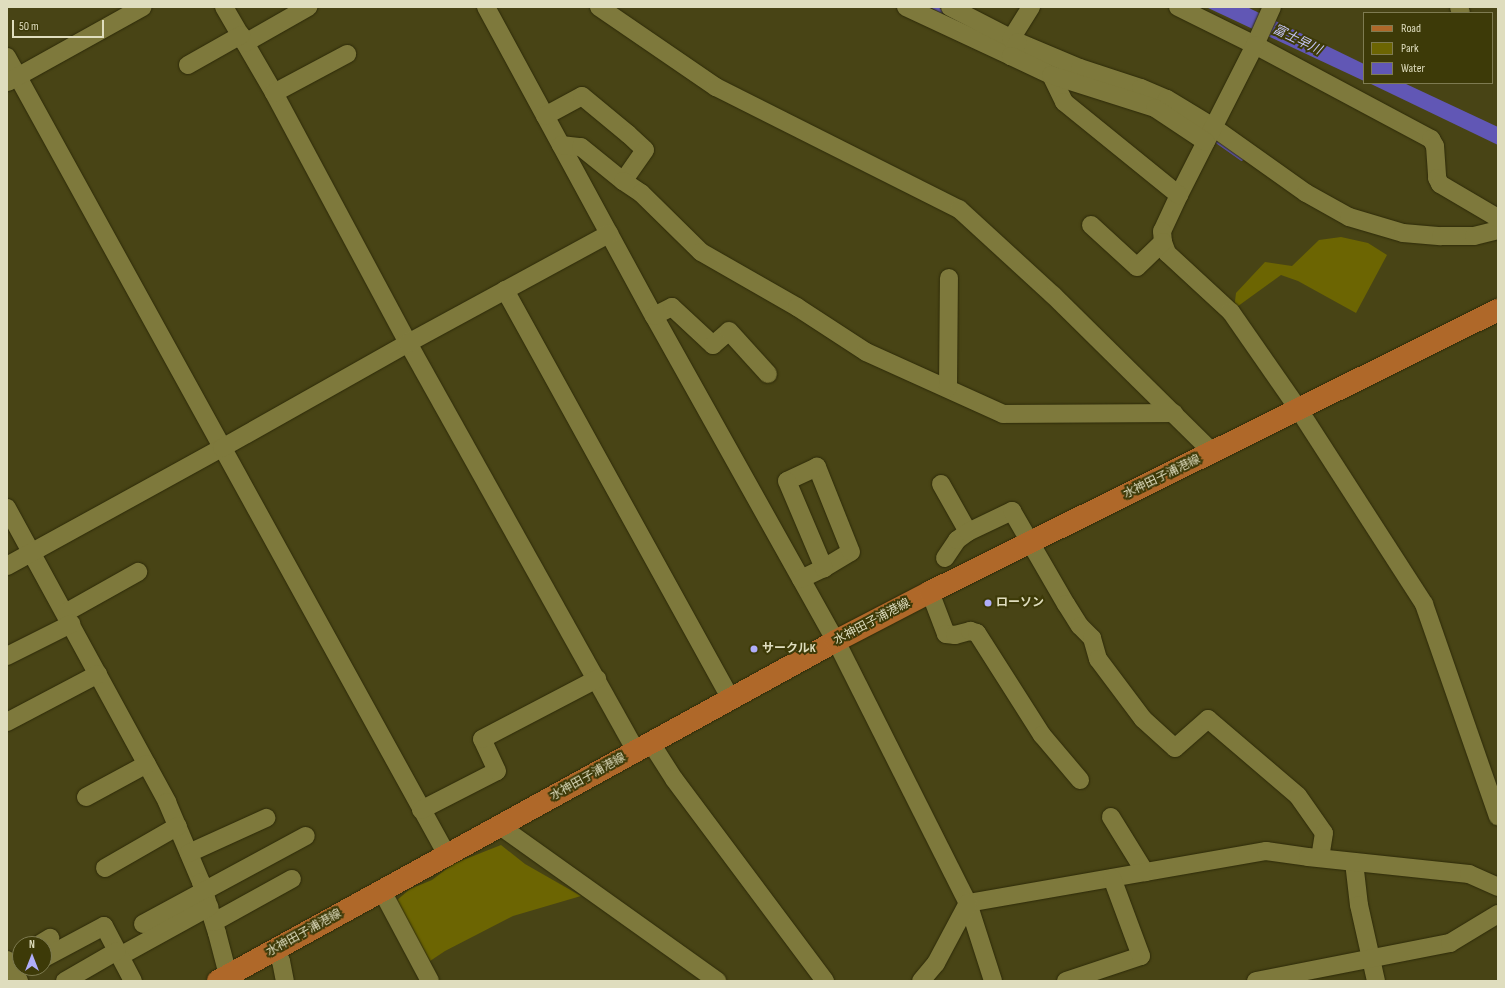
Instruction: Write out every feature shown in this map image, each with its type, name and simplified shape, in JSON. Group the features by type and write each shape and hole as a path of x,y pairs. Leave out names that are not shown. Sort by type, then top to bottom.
{"main road":[{"name":"水神田子浦港線","path":"223,978 836,641 930,592 1498,310"}],"street":[{"path":"12,79 143,7"},
{"path":"224,7 274,93 408,343 597,679 644,747 674,779 825,981"},
{"path":"188,65 308,7"},
{"path":"486,7 654,316 836,641 968,903 993,981"},
{"path":"599,7 716,88 959,209 1053,296 1212,452"},
{"path":"906,7 1014,46 1142,88 1167,99 1210,134"},
{"path":"950,7 1014,46 1051,75 1155,108 1210,134 1306,193 1349,216 1403,233 1441,236 1474,236 1498,230"},
{"path":"1014,46 1032,7"},
{"path":"1178,7 1256,41 1431,139 1434,146 1437,178 1440,184 1498,218"},
{"path":"1272,8 1162,231 1163,242 1167,252 1231,312 1299,410 1424,604 1498,816"},
{"path":"274,93 347,54"},
{"path":"7,57 12,79 222,448 420,810 447,855"},
{"path":"1051,75 1064,102 1179,195"},
{"path":"545,116 582,96 628,134 645,150 622,181"},
{"path":"561,145 581,147 622,181 640,193 700,252 797,307 866,352 1003,414 1174,414"},
{"path":"1091,225 1137,267 1163,242"},
{"path":"7,566 222,448 408,343 609,234"},
{"path":"948,388 949,278"},
{"path":"505,290 730,698"},
{"path":"654,316 672,307 713,345 729,331 768,374"},
{"path":"801,579 824,568 851,552 817,468 787,481 824,568"},
{"path":"941,484 968,532"},
{"path":"945,558 957,540 968,532 1012,511 1080,626 1092,638 1098,659 1143,719 1175,748 1208,719 1298,796 1324,833 1320,857"},
{"path":"8,512 68,618 147,764 178,826 209,907 223,978"},
{"path":"7,656 138,572"},
{"path":"930,592 946,634 955,635 970,631 977,633 1042,735 1080,780"},
{"path":"8,722 98,674"},
{"path":"420,810 497,771 482,739 597,679"},
{"path":"86,797 147,764"},
{"path":"1110,817 1145,872"},
{"path":"189,853 266,818"},
{"path":"105,868 178,826"},
{"path":"500,826 717,981"},
{"path":"65,981 209,907 306,836"},
{"path":"968,903 1266,851 1469,874 1498,887"},
{"path":"1354,862 1359,905 1376,981"},
{"path":"1066,981 1142,956 1112,878"},
{"path":"143,924 209,907 292,879"},
{"path":"382,891 430,981"},
{"path":"921,981 936,963 968,903"},
{"path":"1256,981 1370,958 1450,944 1498,914"},
{"path":"52,954 104,926 119,954 127,979"},
{"path":"274,950 281,961 285,981"}],"green space":[{"path":"1341,237 1368,243 1387,255 1356,313 1298,281 1281,275 1234,309 1236,293 1265,262 1292,266 1319,240"},
{"path":"501,845 525,864 581,896 513,916 445,951 430,961 396,901 410,889 432,880 453,864"}],"water":[{"name":"富士早川","path":"1206,7 1247,7 1363,64 1363,81"},
{"path":"1371,84 1406,84 1498,127 1498,145"}],"waterway":[{"path":"934,7 945,13"},
{"path":"1218,142 1242,159"}],"place":[{"name":"ローソン","path":"988,603"},
{"name":"サークルK","path":"754,649"}]}
